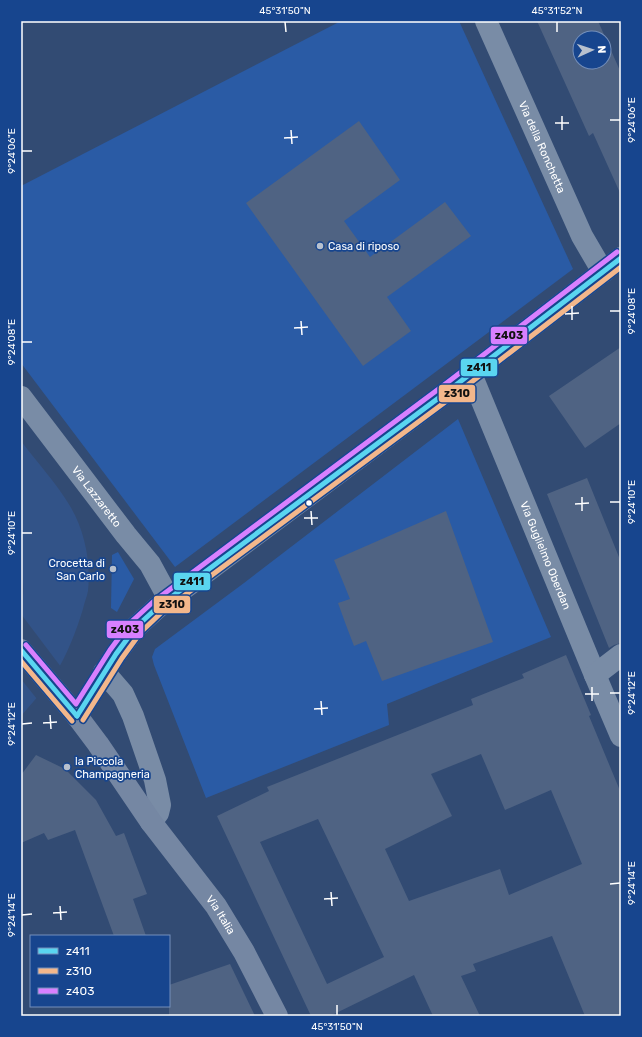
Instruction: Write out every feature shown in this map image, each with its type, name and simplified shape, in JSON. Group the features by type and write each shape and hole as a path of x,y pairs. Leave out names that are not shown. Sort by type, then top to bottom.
{"street":[{"name":"Via della Ronchetta","path":"486,21 582,236 603,272"},
{"path":"77,716 104,672 136,627 158,607 471,374 621,258"},
{"name":"Via Guglielmo Oberdan","path":"471,374 621,736"},
{"name":"Via Lazzaretto","path":"21,397 126,535 150,564 169,599"},
{"name":"Via Italia","path":"21,650 77,716 151,822 216,906 244,952 277,1016"},
{"path":"595,675 621,655"},
{"path":"104,672 123,694 133,716 155,780 160,805 158,813 151,822"}],"shaded area":[{"path":"341,21 459,21 573,269 175,567 21,363 21,186"},
{"path":"458,419 551,637 387,704 389,725 206,798 154,665 152,657 155,649 244,583"},
{"path":"21,441 59,490 70,506 80,526 88,558 89,580 88,593 80,618 63,660 54,676 21,716 21,607 23,598 23,580 21,571"},
{"path":"118,552 134,579 117,612 111,608 112,555"}],"pier":[{"path":"21,614 61,667 37,699 21,679"}],"building":[{"path":"537,21 598,21 602,30 572,30 572,70 612,70 612,53 621,73 621,195 593,133 589,136"},
{"name":"Casa di riposo","path":"359,121 400,180 344,221 370,257 445,202 471,236 387,297 411,331 363,366 246,203"},
{"path":"621,347 621,423 585,448 549,396"},
{"path":"587,478 621,562 621,643 609,648 547,494"},
{"path":"446,511 493,642 382,681 366,641 354,646 338,603 350,599 334,560"},
{"path":"566,655 591,715 589,716 621,793 621,1016 585,1016 552,936 473,964 476,971 461,976 480,1016 433,1016 414,975 330,1016 311,1016 217,816 269,791 267,787 473,705 471,699 524,678 522,674","holes":["481,754 505,810 551,790 582,864 509,895 500,869 409,901 385,849 452,816 431,774","318,819 384,957 327,984 260,842"]},
{"path":"36,755 65,769 96,800 116,836 124,833 147,894 133,899 146,935 114,935 75,830 48,840 44,833 21,843 21,775"},
{"path":"230,964 255,1016 169,1016 170,985"}],"transit line":[{"name":"z403","path":"26,645 76,704 110,650 130,623 153,602 448,382 617,252"},
{"name":"z411","path":"77,716 116,654 136,627 158,607 452,388 621,258"},
{"name":"z310","path":"83,720 122,658 141,632 162,612 456,394 621,267"},
{"name":"z411","path":"21,650 77,716"},
{"name":"z310","path":"21,661 72,721"}],"place":[{"name":"Casa di riposo","path":"320,246"},
{"name":"Crocetta di San Carlo","path":"113,569"},
{"name":"la Piccola Champagneria","path":"67,767"}]}
